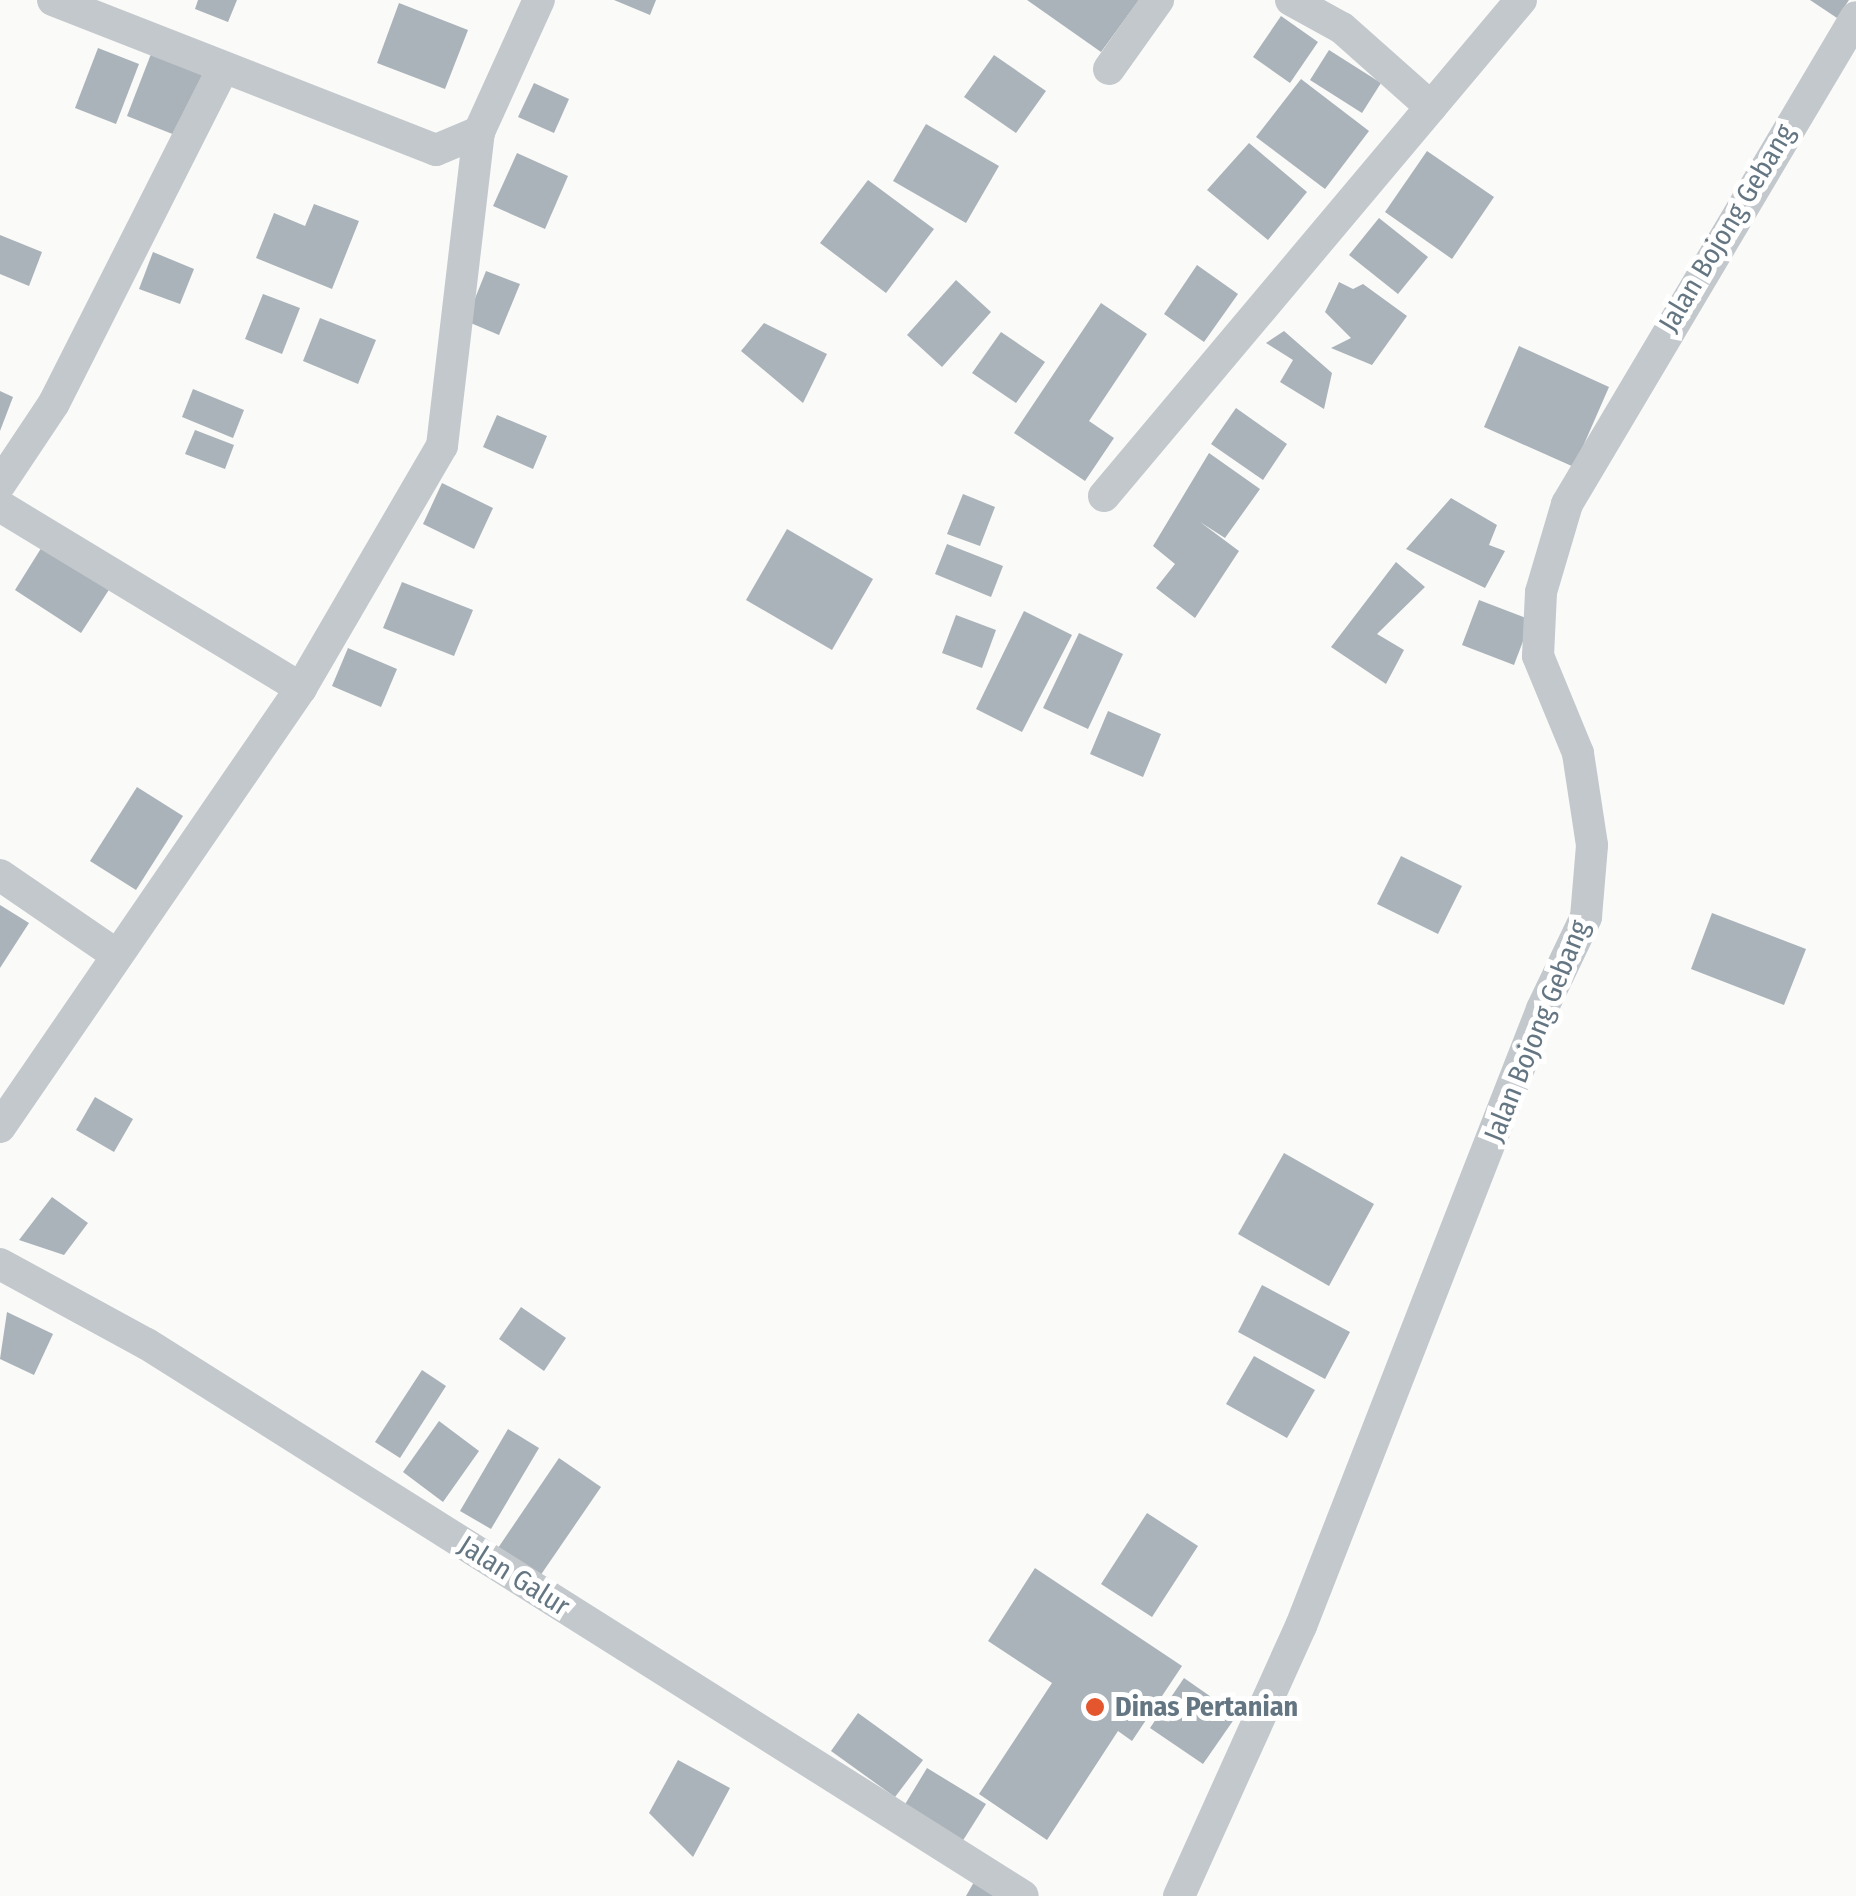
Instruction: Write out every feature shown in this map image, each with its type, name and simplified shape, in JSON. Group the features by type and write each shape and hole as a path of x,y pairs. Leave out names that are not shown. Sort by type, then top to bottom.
{"street":[{"path":"53,0 414,145 458,145 478,132"},
{"path":"0,1127 301,688 442,446 478,132 539,0"},
{"path":"1109,69 1158,0"},
{"path":"1291,0 1342,28 1431,107"},
{"path":"1104,496 1521,0"},
{"name":"Jalan Bojong Gebang","path":"1179,1896 1301,1626 1542,1010 1586,917 1592,845 1578,753 1538,656 1540,592 1567,504 1856,17"},
{"path":"0,484 54,403 222,68"},
{"path":"0,506 301,688"},
{"path":"0,875 118,956"},
{"name":"Jalan Galur","path":"0,1264 147,1344 1023,1896"}],"building":[{"path":"198,0 237,0 228,22 195,9"},
{"path":"614,0 656,0 650,15"},
{"path":"1027,0 1139,0 1101,52"},
{"path":"1810,0 1849,0 1837,18"},
{"path":"399,3 468,30 445,89 377,63"},
{"path":"1281,16 1318,42 1290,83 1253,57"},
{"path":"98,48 139,64 116,124 75,108"},
{"path":"1329,50 1381,83 1362,113 1310,80"},
{"path":"151,54 204,75 180,137 127,116"},
{"path":"994,55 1046,91 1016,133 964,97"},
{"path":"1301,79 1369,131 1325,189 1256,137"},
{"path":"534,83 569,99 554,133 518,117"},
{"path":"926,124 999,166 966,223 893,181"},
{"path":"1249,143 1307,192 1268,240 1207,190"},
{"path":"1427,151 1494,197 1452,259 1385,212"},
{"path":"517,153 568,176 545,229 493,206"},
{"path":"868,180 934,229 886,293 820,243"},
{"path":"314,204 359,221 332,289 256,258 274,213 305,226"},
{"path":"1379,218 1428,257 1398,294 1349,255"},
{"path":"0,235 42,252 29,286 0,274"},
{"path":"153,252 194,269 180,304 139,289"},
{"path":"1197,265 1238,294 1204,342 1164,314"},
{"path":"486,271 520,284 499,335 466,321"},
{"path":"956,280 991,312 942,367 907,335"},
{"path":"1339,282 1353,289 1363,284 1407,316 1372,365 1331,348 1351,338 1325,312"},
{"path":"263,294 300,308 282,354 245,339"},
{"path":"1101,303 1147,334 1089,421 1114,438 1085,481 1014,433"},
{"path":"320,318 376,340 358,384 303,361"},
{"path":"764,323 827,354 803,403 741,351"},
{"path":"1284,331 1332,373 1324,409 1280,382 1293,360 1266,343"},
{"path":"1001,332 1045,362 1016,403 972,373"},
{"path":"1519,346 1609,387 1574,467 1484,427"},
{"path":"193,389 244,410 233,438 182,417"},
{"path":"0,391 13,397 0,431"},
{"path":"1236,408 1287,444 1263,480 1211,444"},
{"path":"497,415 547,436 533,469 483,447"},
{"path":"195,430 234,445 225,469 185,454"},
{"path":"1209,453 1260,489 1225,538 1200,522 1239,551 1195,618 1156,588 1175,564 1153,546"},
{"path":"442,483 493,508 474,549 423,524"},
{"path":"963,494 995,507 980,546 947,534"},
{"path":"1451,498 1497,525 1489,545 1505,551 1485,588 1406,549"},
{"path":"787,529 873,579 832,650 746,600"},
{"path":"45,542 112,585 81,633 15,590"},
{"path":"947,544 1003,566 991,597 935,574"},
{"path":"1396,562 1425,587 1377,634 1404,650 1386,684 1331,647"},
{"path":"402,582 473,610 454,656 383,628"},
{"path":"1479,600 1531,620 1514,665 1462,645"},
{"path":"1024,611 1072,635 1022,732 976,709"},
{"path":"956,615 996,630 982,668 942,653"},
{"path":"1079,633 1123,654 1088,729 1043,708"},
{"path":"348,648 397,669 381,707 332,686"},
{"path":"1108,711 1161,734 1143,777 1090,754"},
{"path":"137,787 183,816 136,890 90,861"},
{"path":"1401,856 1462,886 1438,934 1377,904"},
{"path":"0,905 29,923 0,968"},
{"path":"1712,913 1806,949 1784,1005 1691,969"},
{"path":"95,1097 133,1119 114,1152 76,1130"},
{"path":"1284,1153 1374,1204 1329,1286 1238,1234"},
{"path":"52,1197 88,1223 64,1255 19,1240"},
{"path":"1262,1285 1350,1332 1325,1379 1238,1332"},
{"path":"521,1307 566,1338 544,1371 499,1339"},
{"path":"7,1312 53,1334 34,1375 0,1359"},
{"path":"1254,1356 1315,1390 1287,1438 1226,1404"},
{"path":"422,1370 446,1386 400,1458 375,1442"},
{"path":"439,1421 479,1451 443,1502 403,1472"},
{"path":"508,1429 539,1448 491,1529 460,1511"},
{"path":"559,1458 601,1487 538,1579 496,1551"},
{"path":"1147,1513 1198,1546 1152,1617 1101,1584"},
{"name":"Dinas Pertanian","path":"1035,1568 1182,1666 1132,1741 1118,1731 1047,1840 979,1794 1052,1683 988,1641"},
{"path":"1184,1678 1237,1715 1203,1764 1150,1728"},
{"path":"858,1713 923,1760 895,1797 831,1751"},
{"path":"678,1760 730,1788 693,1857 649,1813"},
{"path":"927,1768 986,1804 962,1842 904,1806"},
{"path":"974,1882 998,1896 966,1896"}],"place":[{"name":"Dinas Pertanian","path":"1095,1707"}]}
